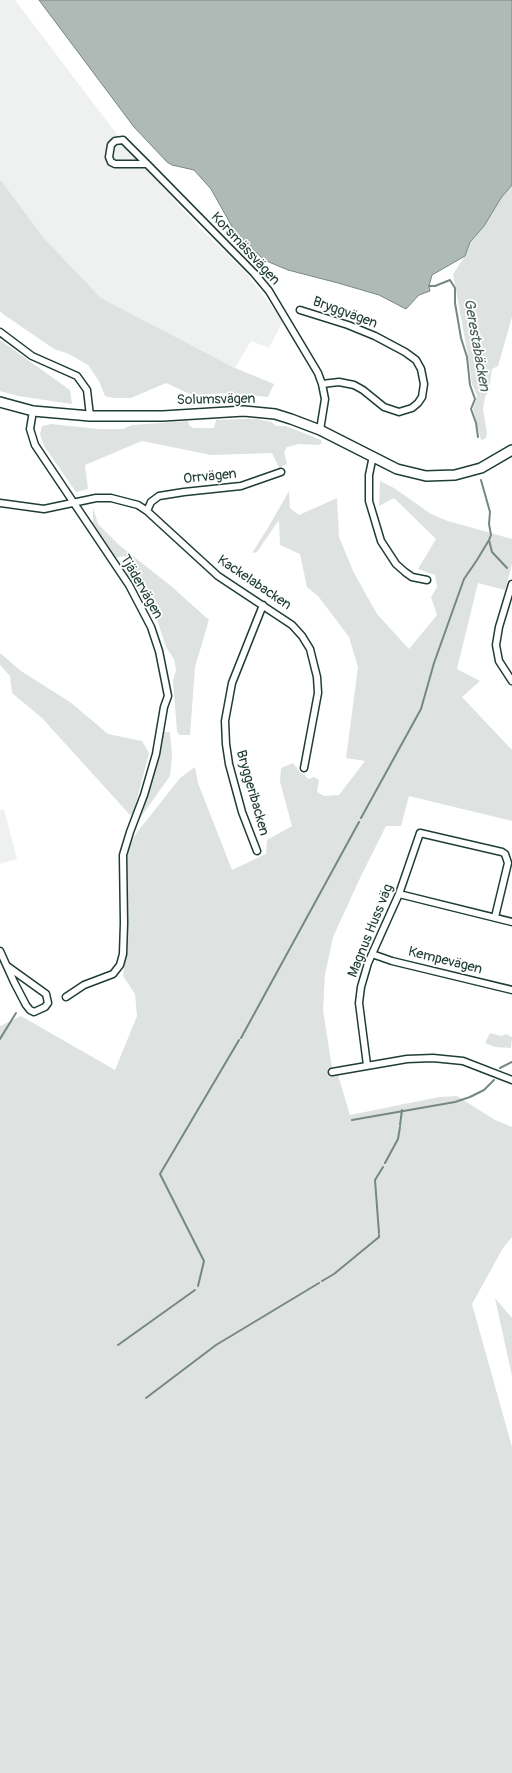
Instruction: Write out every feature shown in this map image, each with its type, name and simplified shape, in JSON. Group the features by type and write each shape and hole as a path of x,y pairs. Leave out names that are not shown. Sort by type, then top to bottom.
{"main road":[{"name":"Solumsvägen","path":"0,402 33,411 90,416 163,416 244,411 275,414 320,430 398,469 426,476 455,475 481,468 512,450"}],"street":[{"name":"Korsmässvägen","path":"147,164 115,164 110,162 109,158 111,145 115,141 123,140 147,164 262,282 291,328 322,384 325,399 320,430"},
{"name":"Bryggvägen","path":"300,310 348,324 405,352 416,360 421,369 424,384 422,397 418,403 412,408 399,412 384,407 363,390 354,385 339,382 322,384"},
{"path":"0,332 32,356 77,376 87,390 90,416"},
{"name":"Tjädervägen","path":"33,411 30,429 35,446 118,568 140,605 151,627 159,651 168,692 156,754 144,795 123,855 124,923 123,954 120,965 113,974 84,985 66,997"},
{"path":"373,456 369,475 369,501 381,541 396,564 405,572 412,577 426,580"},
{"name":"Orrvägen","path":"147,511 151,502 159,496 241,486 281,472"},
{"name":"Kackelabacken","path":"73,502 96,498 111,498 138,505 147,511 218,576 292,625 302,636 314,661 318,693 304,768"},
{"path":"0,503 44,509 73,502"},
{"path":"512,584 499,627 496,645 499,661 512,680"},
{"name":"Bryggeribacken","path":"257,851 242,812 229,764 225,721 232,683 263,605"},
{"name":"Magnus Huss väg","path":"367,1065 359,1003 361,987 372,954 399,894 420,833 506,854 508,862 495,917"},
{"path":"399,894 512,922"},
{"path":"0,951 7,966 26,1005 30,1010 34,1012 46,1007 48,1003 46,994 7,966"},
{"name":"Kempevägen","path":"372,954 392,961 512,990"},
{"path":"332,1072 408,1059 449,1059 479,1067 512,1080"}],"shaded area":[{"path":"0,0 15,0 128,149 198,226 245,272 283,321 269,348 251,341 235,368 101,298 43,237 0,179"},
{"path":"39,0 512,0 512,185 501,198 484,226 470,242 465,256 432,275 429,286 430,291 419,295 406,309 379,295 288,270 264,260 235,232 211,189 194,170 172,165 167,162 134,127"},
{"path":"0,179 43,237 101,298 235,368 274,384 268,397 226,393 192,395 166,383 131,398 114,398 105,396 99,381 88,365 69,354 54,349 3,314 0,311"},
{"path":"512,185 512,317 498,366 492,369 489,390 485,397 483,408 487,434 485,439 481,440 473,409 477,396 472,384 453,274 465,256 470,242"},
{"path":"0,340 70,390 72,404 18,396 0,391"},
{"path":"257,419 272,422 276,426 286,426 321,440 322,443 319,445 299,444 287,447 284,452 287,464 279,468 272,453 211,455 142,441 85,465 88,489 76,492 44,446 40,434 42,426 51,424 98,429 123,429 132,425 188,421 189,425 193,428 214,428 216,420"},
{"path":"380,481 394,488 431,514 448,521 512,539 512,564 505,590 478,583 457,669 480,681 462,697 512,750 512,821 409,796 401,826 386,826 333,937 325,975 323,1010 332,1068 338,1075 350,1115 439,1097 457,1096 495,1120 512,1127 512,1237 503,1248 472,1304 512,1447 512,1773 0,1773 0,1026 21,1016 115,1070 137,1016 135,994 123,976 128,938 126,867 128,850 135,835 180,778 195,767 198,783 232,870 266,854 267,840 292,826 280,782 281,768 293,763 300,772 309,779 314,777 319,780 317,792 324,796 339,795 365,761 346,758 358,667 349,637 318,596 307,587 300,554 280,545 279,520 257,552 252,553 289,491 290,508 299,515 337,498 339,537 354,573 377,614 409,649 437,615 431,597 437,587 435,575 418,569 436,539 394,498 379,506"},
{"path":"93,507 98,524 119,545 171,586 209,620 195,667 190,735 180,735 177,732 173,681 176,670 174,659 166,647 154,610 127,574 127,562 124,556 116,558 93,524"},
{"path":"0,653 21,671 70,702 108,734 142,741 149,753 133,814 130,815 42,718 12,693 10,676 0,665"},
{"path":"164,732 170,732 172,756 170,776 138,821"},
{"path":"4,809 17,859 0,864 0,810"},
{"path":"490,1033 501,1036 506,1034 512,1037 511,1048 495,1047 485,1043"},
{"path":"495,1298 512,1318 512,1376"}],"waterway":[{"name":"Gerestabäcken","path":"429,286 435,286 450,280 455,288 455,303 461,338 467,357 470,385 475,399 471,409 476,423 478,437"},
{"path":"481,480 490,512 489,524 491,535 489,540 492,552 507,568"},
{"path":"361,818 421,709 434,663 464,579 489,540"},
{"path":"241,1038 359,822"},
{"path":"0,1039 16,1013"},
{"path":"198,1286 204,1261 160,1174 239,1040"},
{"path":"500,1068 512,1062"},
{"path":"352,1120 455,1102 484,1090 494,1080"},
{"path":"400,1125 402,1110"},
{"path":"385,1163 398,1139 400,1127"},
{"path":"379,1233 375,1180 383,1167"},
{"path":"322,1281 334,1274 379,1237 379,1235"},
{"path":"146,1398 216,1345 319,1283"},
{"path":"118,1345 195,1290"}]}
